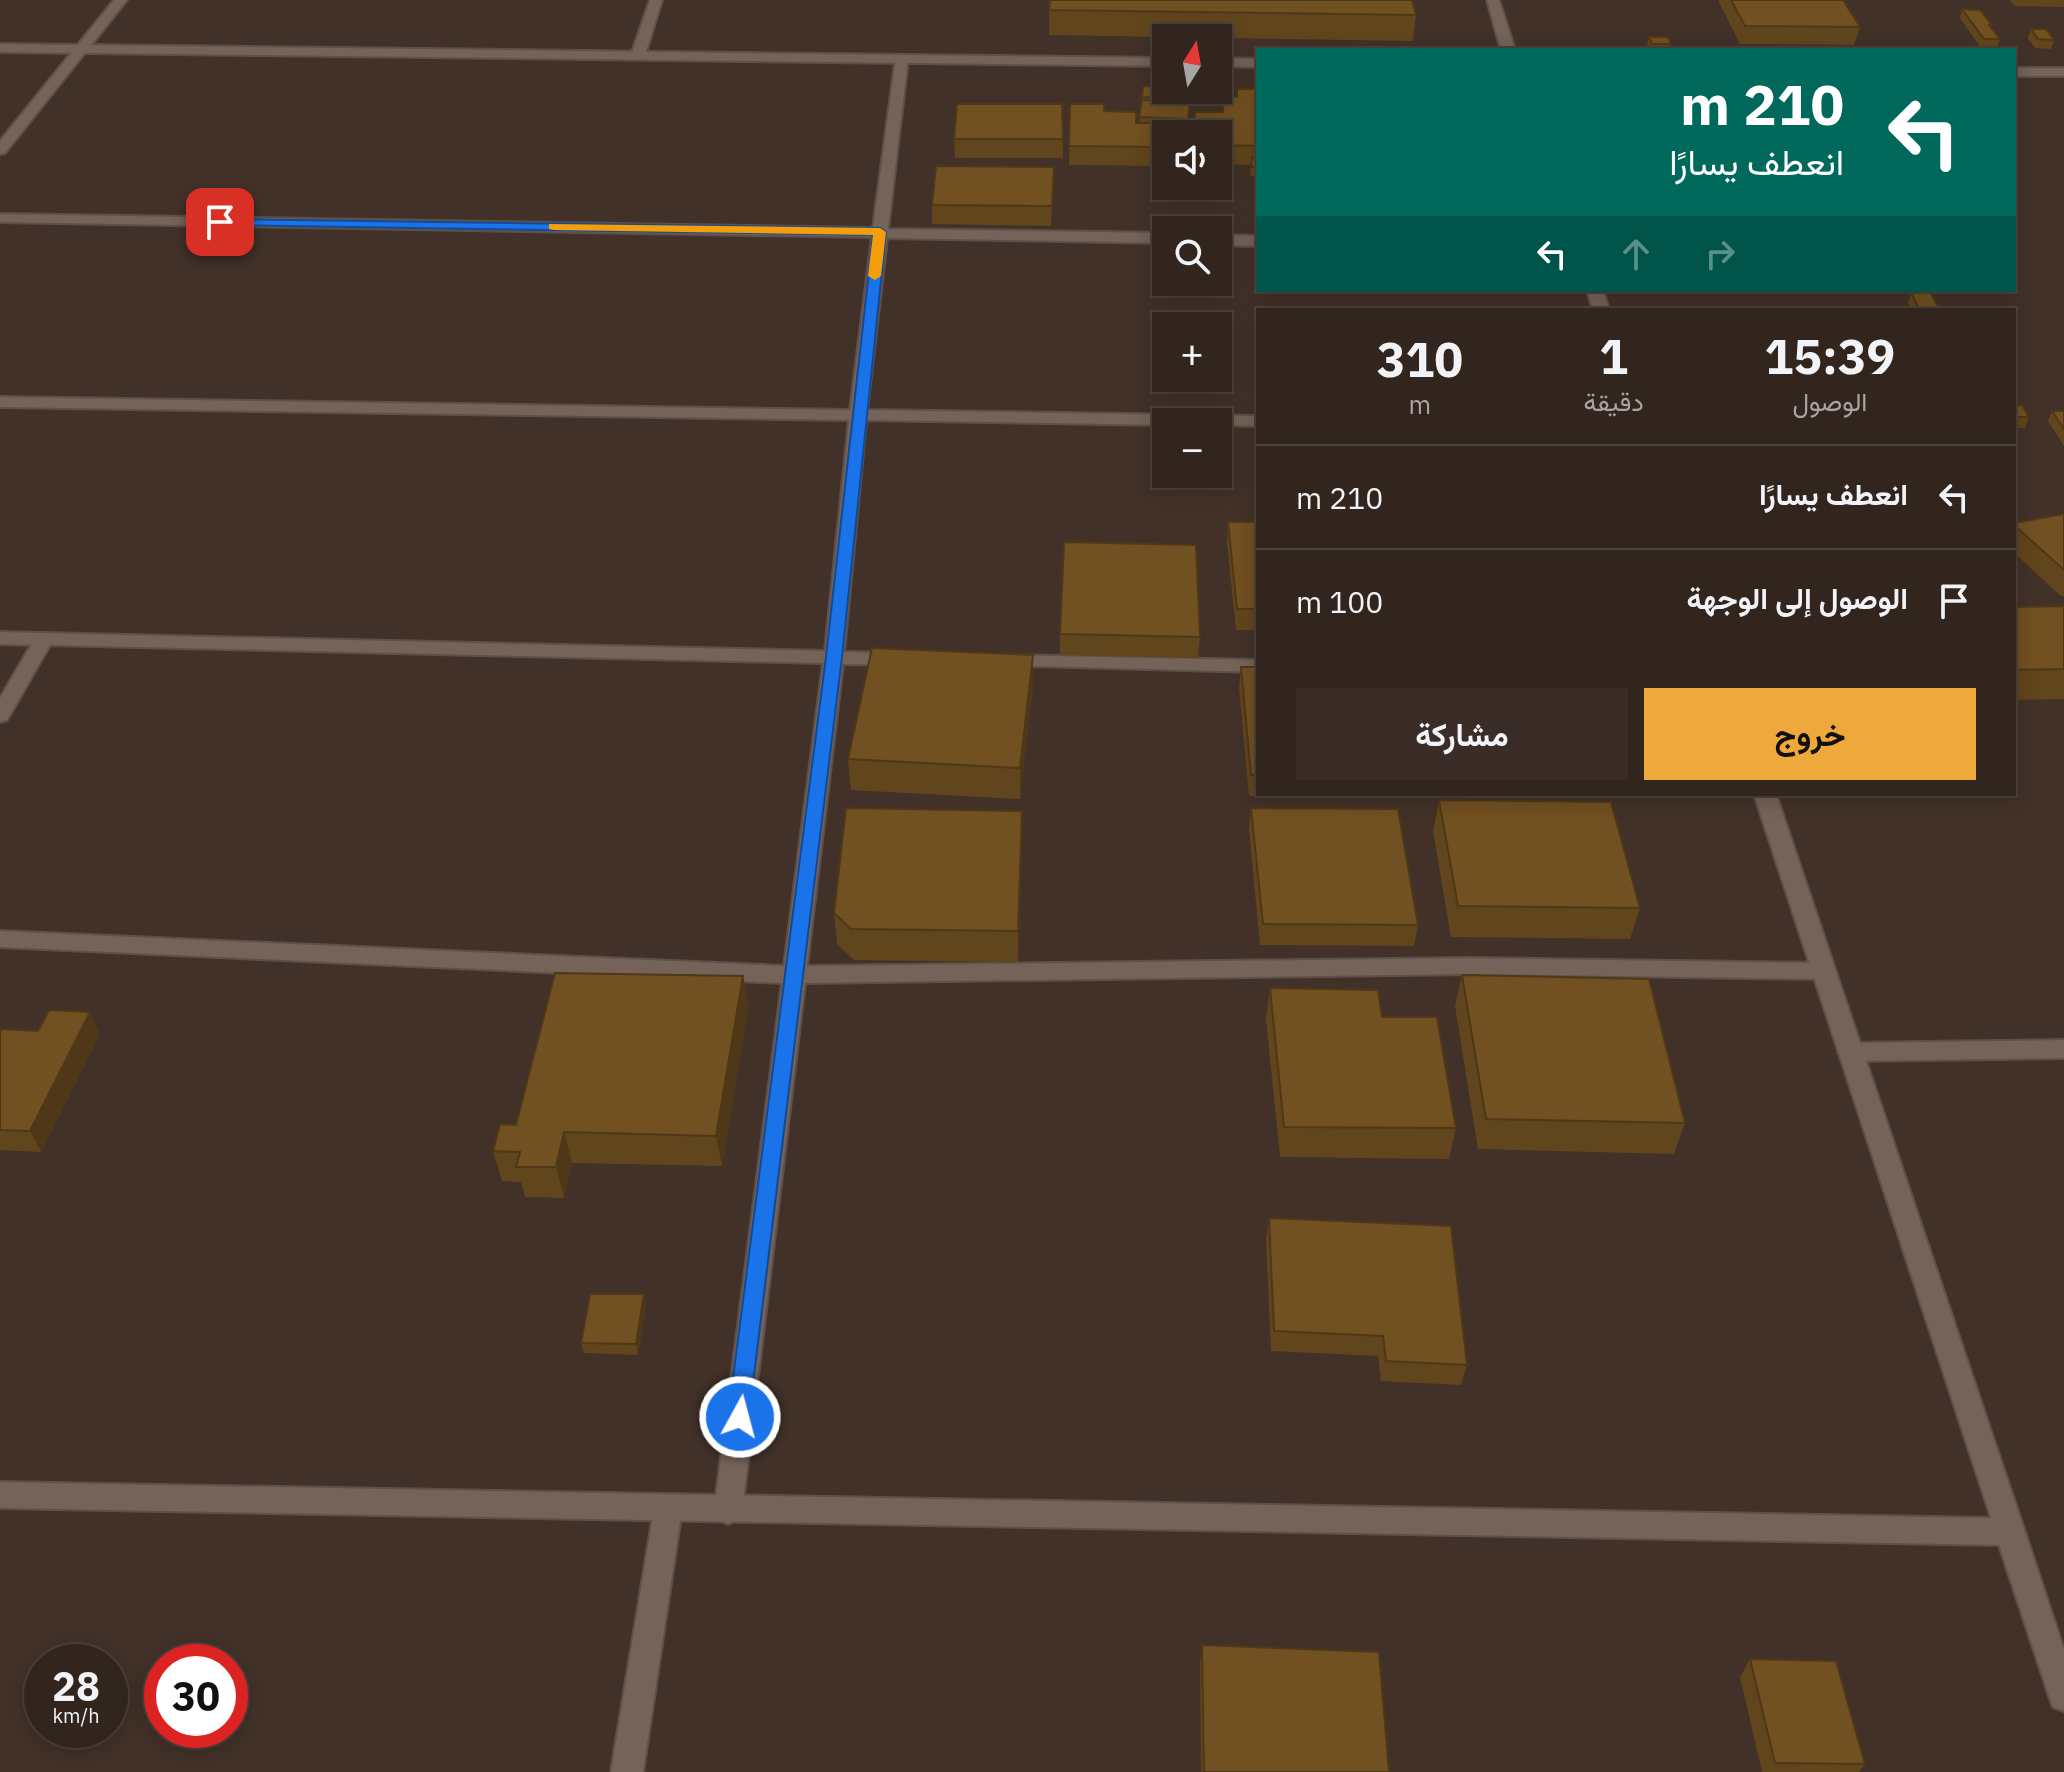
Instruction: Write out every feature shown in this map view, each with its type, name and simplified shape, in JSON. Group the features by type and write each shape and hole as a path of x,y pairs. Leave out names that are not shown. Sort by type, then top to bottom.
{"street":[{"path":"0,150 121,0"},
{"path":"638,55 656,0"},
{"path":"1493,0 1507,48"},
{"path":"0,48 1152,62"},
{"path":"728,1511 834,657 858,415 901,59"},
{"path":"1232,62 1256,63"},
{"path":"2016,72 2064,72"},
{"path":"0,218 1152,238"},
{"path":"1232,240 1256,241"},
{"path":"0,402 1256,421"},
{"path":"0,638 913,659"},
{"path":"0,715 44,639"},
{"path":"991,661 1256,666"},
{"path":"1766,796 2064,1696"},
{"path":"0,939 793,975 1467,966 1822,971"},
{"path":"1850,1052 2064,1049"},
{"path":"0,1495 728,1511 2011,1532"},
{"path":"627,1772 668,1509"}],"building":[{"path":"1050,0 1412,0 1416,15 1049,10"},
{"path":"1731,0 1843,0 1860,27 1745,26"},
{"path":"1962,9 1980,10 2000,39 1984,39"},
{"path":"2031,29 2046,29 2054,40 2038,39"},
{"path":"1649,37 1668,37 1671,44 1652,44"},
{"path":"1143,86 1152,86 1152,97 1142,97"},
{"path":"1237,89 1256,89 1256,146 1232,145 1232,120 1195,120 1195,112 1223,112 1223,104 1232,104 1232,97 1237,97"},
{"path":"1142,100 1152,100 1152,104 1190,104 1188,119 1139,117"},
{"path":"957,104 1062,104 1063,139 954,139"},
{"path":"1070,104 1104,104 1104,111 1136,112 1136,123 1152,123 1152,147 1069,146"},
{"path":"1252,157 1256,158 1256,167 1251,167"},
{"path":"936,166 1054,167 1052,206 932,205"},
{"path":"1911,293 1931,293 1939,308 1919,308"},
{"path":"2016,405 2022,405 2029,417 2016,417"},
{"path":"2052,411 2064,411 2064,429"},
{"path":"2064,514 2064,570 2016,527 2016,523"},
{"path":"1228,522 1256,522 1256,609 1237,609"},
{"path":"1064,542 1196,545 1200,637 1060,634"},
{"path":"2064,606 2064,669 2016,670 2016,607"},
{"path":"872,648 1033,655 1020,768 848,759"},
{"path":"1241,667 1256,667 1256,775 1251,775"},
{"path":"1439,800 1611,802 1640,908 1458,906"},
{"path":"846,808 1022,811 1018,931 851,929 834,913"},
{"path":"1251,808 1398,809 1418,925 1263,924"},
{"path":"555,973 743,976 716,1136 564,1132 556,1167 516,1167 520,1152 493,1151 500,1124 516,1125"},
{"path":"1462,975 1649,979 1685,1123 1486,1119"},
{"path":"1270,988 1378,990 1382,1017 1437,1017 1456,1128 1284,1127"},
{"path":"49,1010 90,1012 30,1131 0,1130 0,1029 38,1031"},
{"path":"1269,1218 1451,1226 1467,1365 1386,1361 1383,1336 1274,1331"},
{"path":"590,1294 644,1294 636,1344 581,1343"},
{"path":"1202,1645 1379,1652 1389,1772 1204,1772"},
{"path":"1750,1659 1836,1661 1865,1764 1775,1763"}],"slow traffic":[{"path":"554,227 880,232 875,276"}],"route":[{"path":"220,222 880,232 834,657 740,1417"}]}
